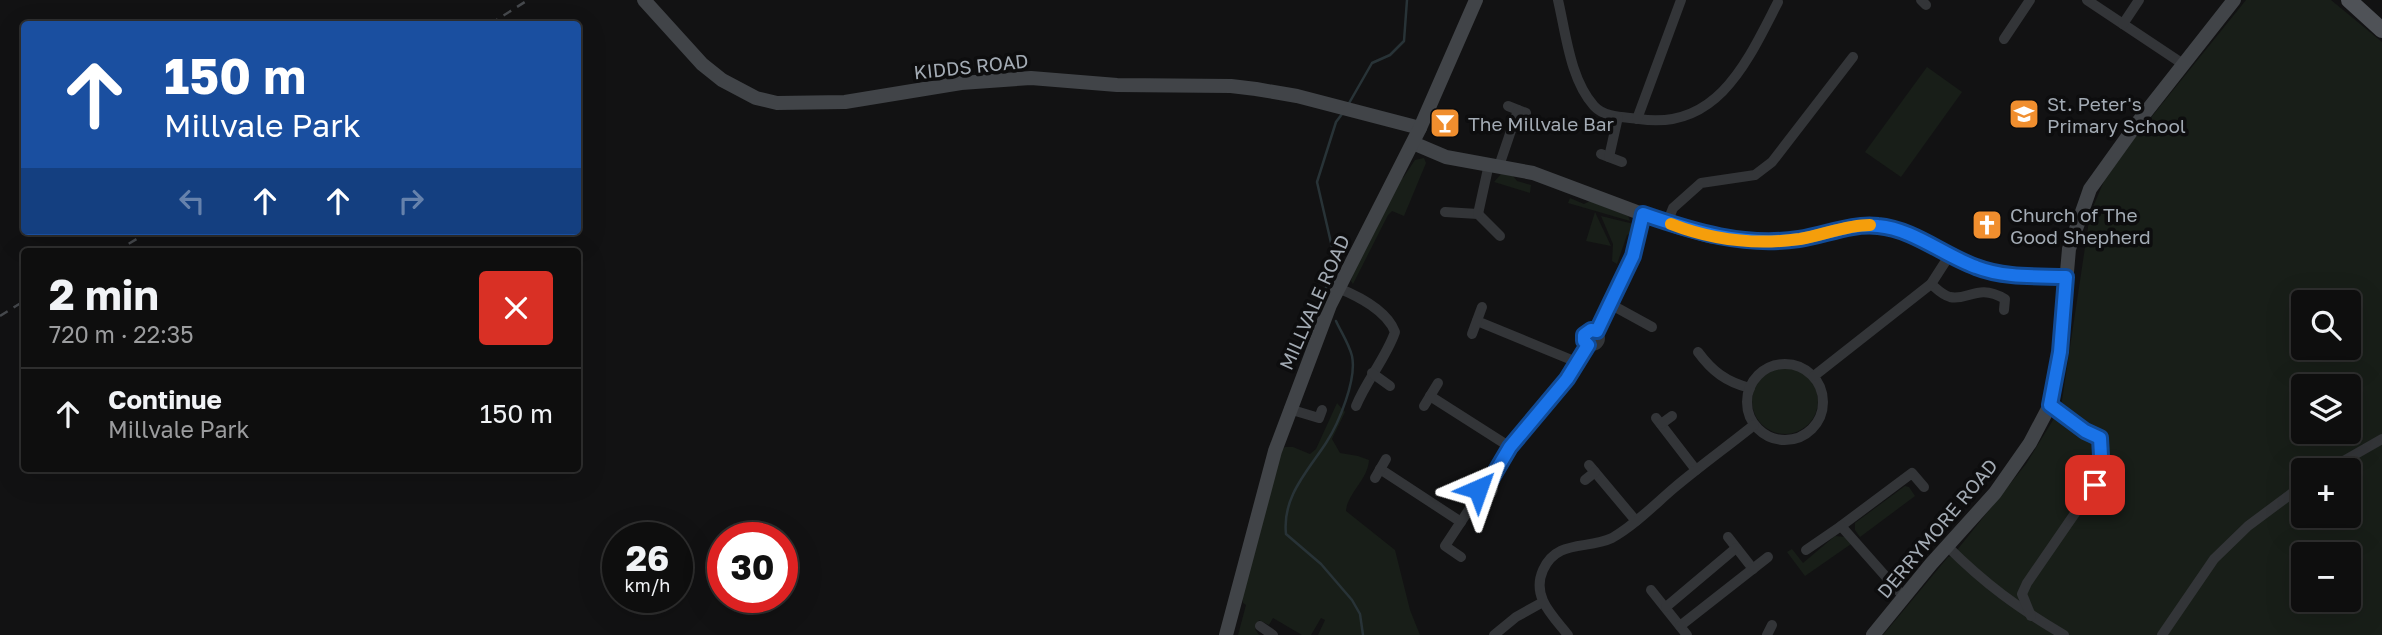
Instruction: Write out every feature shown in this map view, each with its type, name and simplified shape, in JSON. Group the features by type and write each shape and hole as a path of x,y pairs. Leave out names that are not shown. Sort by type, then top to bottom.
{"main road":[{"path":"2350,0 2382,30"}],"street":[{"name":"KIDDS ROAD","path":"644,0 702,64 722,80 756,98 777,103 845,102 961,83 1031,78 1117,85 1231,86 1297,96 1420,128"},
{"name":"MILLVALE ROAD","path":"1226,635 1252,530 1289,409 1338,288 1413,143 1476,0"},
{"path":"1558,0 1572,58 1586,95 1596,108 1605,114 1655,122 1672,121 1718,98 1748,60 1776,1 1789,6"},
{"path":"1637,119 1681,0"},
{"path":"2004,39 2030,0"},
{"path":"2087,0 2183,64"},
{"path":"2123,24 2139,0"},
{"name":"DERRYMORE ROAD","path":"1873,635 1903,596 1995,493 2050,405 2060,352 2068,249 2090,189 2116,150 2234,0"},
{"path":"1667,223 1673,208 1701,183 1755,175 1772,162 1853,57"},
{"path":"1478,214 1494,165 1518,110"},
{"path":"1618,117 1605,156 1622,162"},
{"path":"1413,143 1446,158 1533,173 1709,236 1772,242 1802,239 1856,225 1877,225 1897,229 1979,269 2003,274 2066,277"},
{"path":"1445,212 1478,214 1500,236"},
{"path":"1461,557 1445,546 1480,493 1479,484 1482,481 1490,481 1510,447 1579,363 1588,345 1584,341 1584,335 1591,330 1597,331 1633,256 1643,214"},
{"path":"1814,376 1931,284 1949,256"},
{"path":"1931,284 1947,296 1979,291 1999,296 2005,299 2004,310"},
{"path":"1338,288 1380,312 1395,332 1356,406"},
{"path":"1610,304 1652,327"},
{"path":"1472,334 1482,307"},
{"path":"1477,321 1579,363"},
{"path":"1698,352 1718,374 1732,383 1750,388"},
{"path":"1791,364 1814,376 1824,399 1818,423 1810,432 1787,441 1763,434 1754,425 1747,401 1756,377 1766,369 1791,364"},
{"path":"1372,373 1390,386"},
{"path":"1424,406 1438,383"},
{"path":"1430,396 1510,447"},
{"path":"2031,616 2022,594 2027,583 2102,474 2100,438 2085,431 2050,405"},
{"path":"1289,409 1319,418 1322,410"},
{"path":"1672,416 1659,421 1696,470"},
{"path":"1568,635 1547,611 1543,602 1539,579 1549,559 1569,546 1611,538 1636,521 1754,425"},
{"path":"2349,458 2382,439"},
{"path":"1585,480 1592,468 1636,521"},
{"path":"1380,469 1461,522"},
{"path":"1806,550 1912,473 1924,487"},
{"path":"2162,635 2214,559 2248,526 2291,494"},
{"path":"1841,526 1903,596"},
{"path":"1728,537 1753,569"},
{"path":"1947,546 1978,578 2031,616 2064,635"},
{"path":"1666,607 1736,548"},
{"path":"1680,625 1769,557"},
{"path":"1651,590 1687,635"},
{"path":"1494,635 1507,623 1543,602"},
{"path":"1259,626 1273,635"}],"shaded area":[{"path":"2246,0 2331,0 2382,42 2382,635 1883,635 1948,557 1952,556 2026,464 2061,407 2090,214 2104,181 2136,136"},
{"path":"1927,67 1962,92 1901,177 1865,152"},
{"path":"1424,158 1426,163 1404,216 1392,211 1388,215 1353,284 1353,273 1401,178 1415,160"},
{"path":"1501,174 1513,176 1517,181 1531,185 1530,193 1494,182"},
{"path":"1570,198 1584,204 1590,201 1628,216 1630,221 1568,203"},
{"path":"1595,212 1611,246 1586,241"},
{"path":"1601,216 1634,224 1632,233 1627,235 1617,264 1612,261 1613,244"},
{"path":"1785,368 1798,371 1808,378 1815,388 1818,401 1815,414 1808,424 1798,431 1785,434 1772,431 1762,424 1755,414 1752,401 1755,388 1762,378 1772,371"},
{"path":"1337,403 1345,412 1332,439 1340,453 1369,460 1365,474 1350,498 1346,511 1395,550 1410,610 1420,635 1318,635 1325,620 1321,618 1311,635 1302,635 1273,618 1269,625 1259,620 1255,629 1259,635 1238,635 1246,605 1242,596 1281,451 1285,447 1293,447 1310,454 1316,449"},
{"path":"1905,486 1909,487 1915,496 1860,537 1855,530 1855,523"},
{"path":"1835,536 1846,537 1851,544 1805,576 1787,552 1792,549 1803,563"}],"waterway":[{"path":"1348,105 1372,63 1390,55 1404,41 1407,0"},
{"path":"1324,294 1335,260 1317,182 1336,122 1342,114"},
{"path":"1336,321 1352,356 1352,376 1341,413 1331,434 1292,497 1288,508 1286,534 1321,564 1352,600 1360,614 1363,635"}],"railway":[{"path":"495,21 528,0"},
{"path":"122,248 143,235"},
{"path":"0,316 21,303"}],"slow traffic":[{"path":"1671,224 1709,236 1772,242 1802,239 1856,225 1870,225"}],"place":[{"name":"St. Peter's Primary School","path":"2024,114"},
{"name":"The Millvale Bar","path":"1445,123"},
{"name":"Church of The Good Shepherd","path":"1987,225"}],"route":[{"path":"1478,489 1482,481 1490,481 1510,447 1579,363 1588,345 1584,341 1584,335 1591,330 1597,331 1633,256 1643,214 1709,236 1745,241 1802,239 1856,225 1877,225 1897,229 1979,269 2003,274 2066,277 2060,352 2050,405 2085,431 2100,438 2102,474 2095,485"}]}
